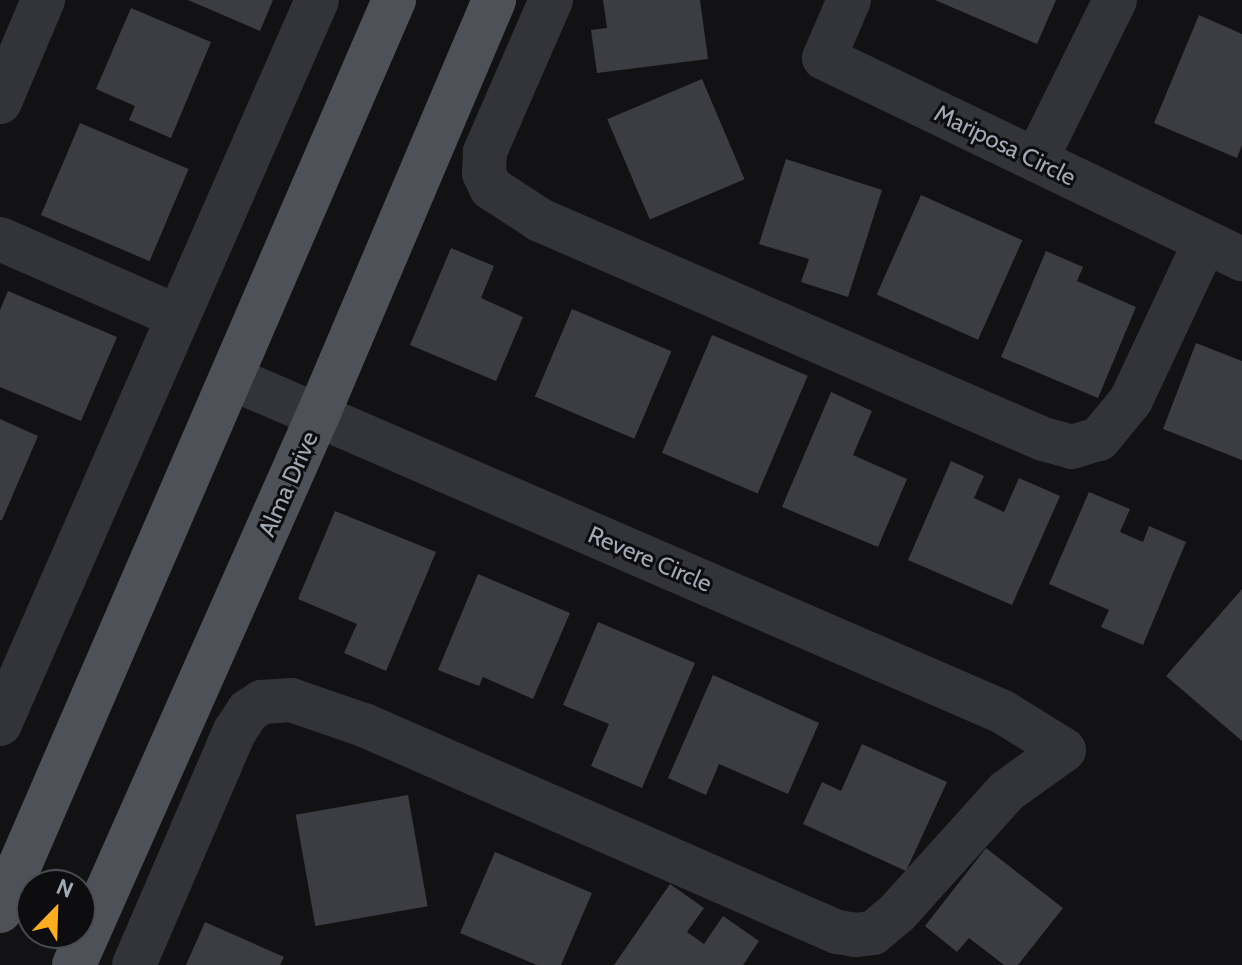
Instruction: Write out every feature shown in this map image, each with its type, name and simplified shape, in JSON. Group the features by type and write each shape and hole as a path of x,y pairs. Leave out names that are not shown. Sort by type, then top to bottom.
{"main road":[{"path":"0,911 394,0"},
{"name":"Alma Drive","path":"74,965 318,415 494,0"}],"street":[{"path":"0,102 43,0"},
{"path":"0,724 176,316 317,0"},
{"path":"551,0 485,152 484,173 491,188 540,220 1043,439 1072,447 1099,439 1123,410 1224,250"},
{"name":"Mariposa Circle","path":"849,0 824,58 1224,250"},
{"path":"1036,160 1115,0"},
{"path":"0,239 176,316"},
{"name":"Revere Circle","path":"134,965 235,731 248,711 262,702 291,700 364,725 837,932 855,935 873,933 897,913 1007,791 1064,750 1003,712 231,378"}],"building":[{"path":"188,0 273,0 260,31"},
{"path":"603,0 700,0 708,59 597,73 591,30 607,28"},
{"path":"935,0 1056,0 1037,44"},
{"path":"131,8 211,42 171,138 129,120 135,106 96,89"},
{"path":"1199,15 1242,34 1242,145 1237,158 1154,123"},
{"path":"702,79 745,179 650,220 607,119"},
{"path":"80,123 189,169 150,261 41,215"},
{"path":"786,159 882,190 848,297 801,282 809,259 759,244"},
{"path":"921,195 1022,240 978,340 877,295"},
{"path":"451,248 494,266 481,298 523,317 496,381 410,345"},
{"path":"1046,251 1083,267 1077,281 1136,307 1098,398 1001,357"},
{"path":"8,291 117,337 81,421 0,387 0,310"},
{"path":"572,309 671,351 634,439 535,396"},
{"path":"712,335 808,376 758,493 662,453"},
{"path":"1196,343 1242,361 1242,460 1163,429"},
{"path":"831,392 872,411 853,455 907,479 878,547 782,507"},
{"path":"0,419 38,436 2,520 0,520"},
{"path":"951,461 984,476 974,498 1004,512 1019,478 1060,496 1012,605 908,560"},
{"path":"1089,492 1130,509 1120,532 1143,542 1149,526 1186,542 1143,645 1101,627 1109,610 1049,584"},
{"path":"335,511 436,552 386,671 344,653 357,624 298,599"},
{"path":"478,574 570,613 533,699 483,677 479,686 438,670"},
{"path":"1242,589 1242,741 1166,676"},
{"path":"598,622 695,663 642,788 591,766 609,724 563,705"},
{"path":"713,675 819,723 788,794 719,764 706,795 668,778"},
{"path":"862,744 947,782 906,871 803,824 822,782 841,791"},
{"path":"408,795 428,906 315,926 296,815"},
{"path":"986,848 1063,908 1018,965 1004,965 969,938 957,952 925,926"},
{"path":"495,852 592,893 561,965 537,965 460,933"},
{"path":"670,884 704,908 687,932 704,944 723,916 759,941 743,965 614,965"},
{"path":"205,922 284,957 280,965 186,965"}]}
